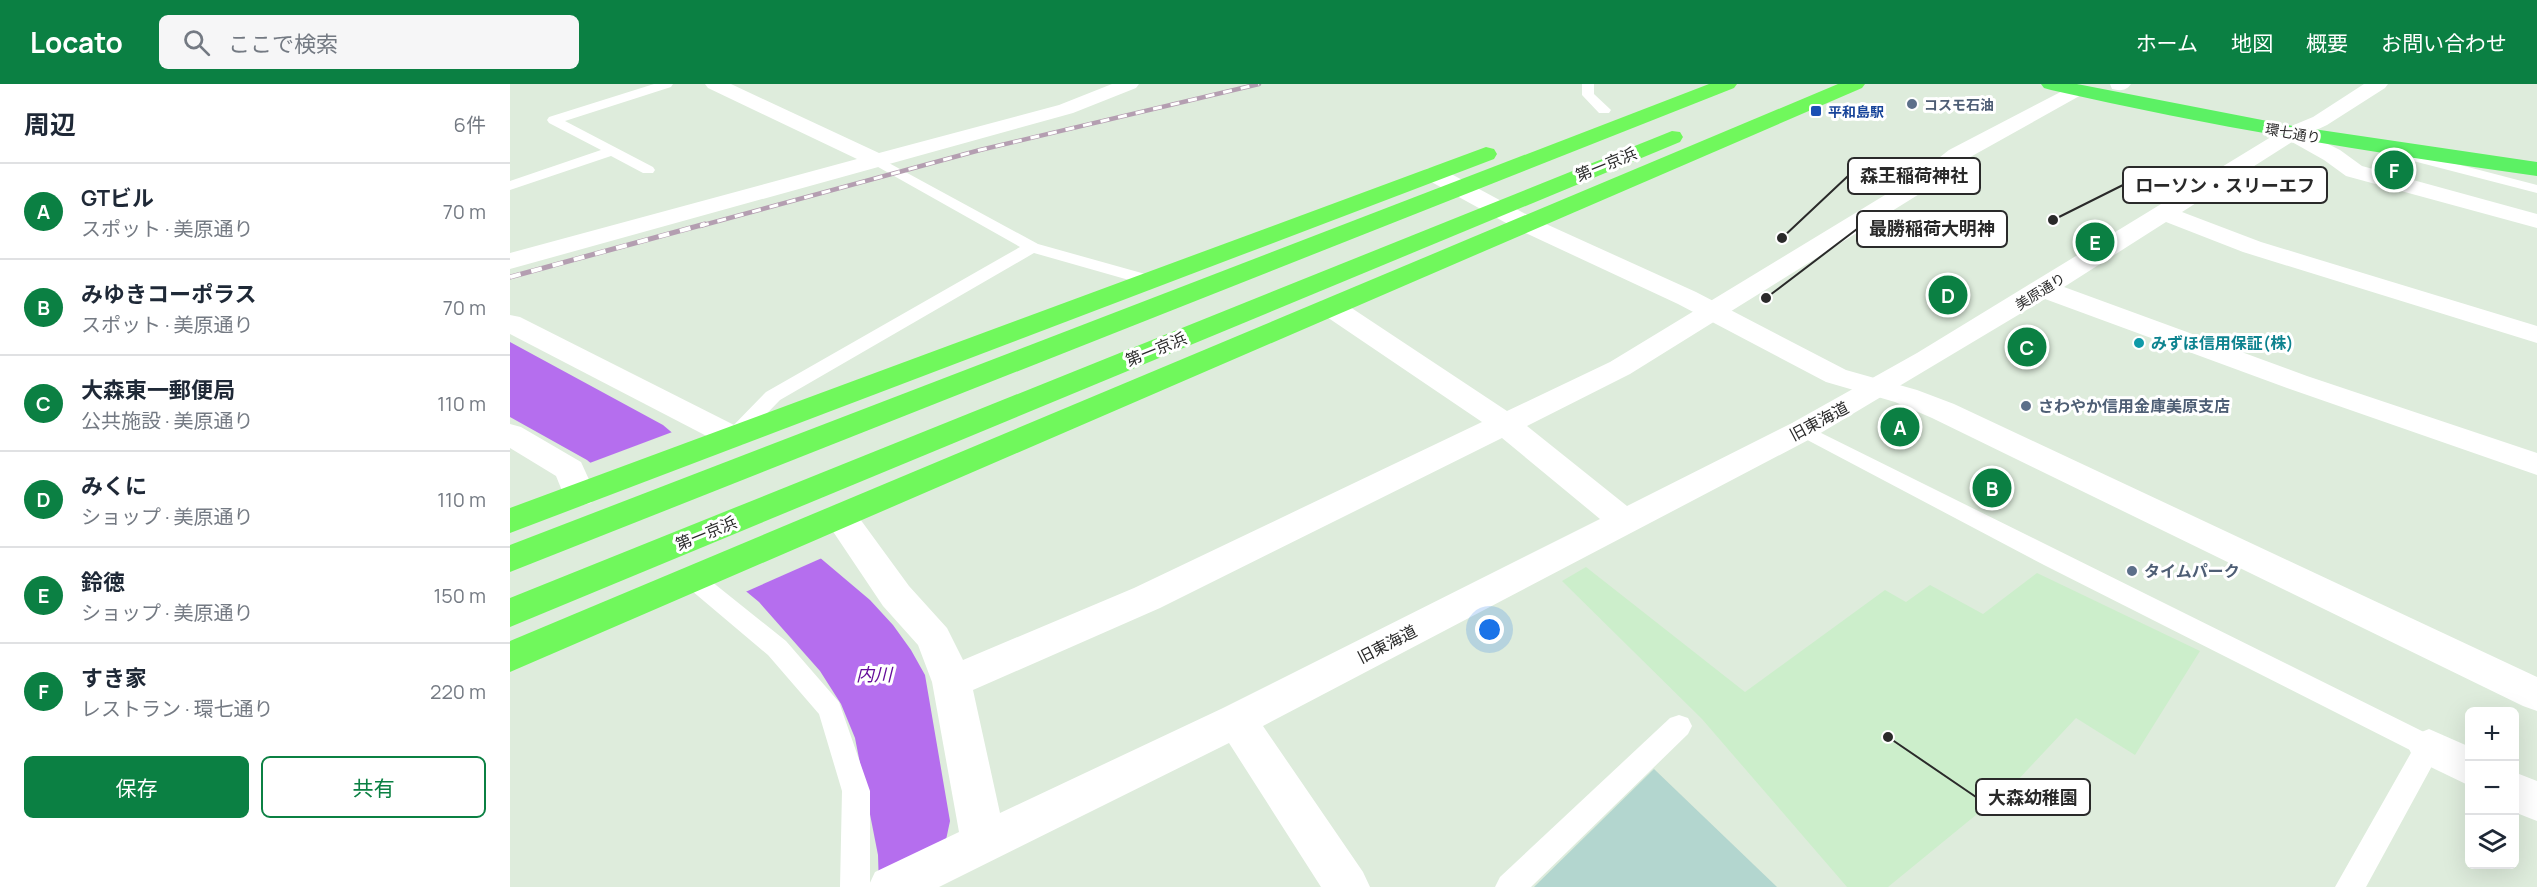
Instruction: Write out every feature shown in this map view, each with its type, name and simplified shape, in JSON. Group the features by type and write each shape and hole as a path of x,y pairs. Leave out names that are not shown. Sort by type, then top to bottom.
{"highway":[{"name":"第一京浜","path":"510,559 1727,84"},
{"path":"510,521 1552,130 1614,124 1747,84"},
{"name":"第一京浜","path":"510,613 1802,84"},
{"path":"510,657 1854,84"},
{"path":"1583,118 1623,103"}],"main road":[{"name":"環七通り","path":"2118,84 2223,106 2537,149"},
{"name":"環七通り","path":"2063,87 2291,133 2537,169"}],"street":[{"path":"715,84 876,160"},
{"path":"510,261 1066,109 1129,84"},
{"path":"2291,133 2320,121 2378,84"},
{"path":"952,682 1147,598 1620,368 1921,183 1957,155 2063,87"},
{"path":"2291,133 2332,155 2354,171 2537,221"},
{"name":"美原通り","path":"1877,389 2044,289 2291,133"},
{"path":"1434,174 1526,224 1713,312 1836,376 1906,396 1943,411 2537,695"},
{"path":"2163,213 2252,247 2537,335"},
{"path":"2044,289 2298,382 2537,464"},
{"path":"1330,307 1504,423 1625,522"},
{"path":"510,323 724,440"},
{"name":"旧東海道","path":"891,887 1237,720 1803,430 1877,389"},
{"path":"510,434 570,470 593,489"},
{"path":"829,521 934,638 952,682 984,843"},
{"path":"1237,720 1347,887"},
{"path":"2429,747 2465,766"},
{"path":"2519,793 2537,802"}],"lane":[{"path":"648,170 554,120 667,84"},
{"path":"1588,84 1587,95 1604,110"},
{"path":"2377,147 2537,189"},
{"path":"510,186 612,151"},
{"path":"876,160 1032,247 1150,281"},
{"path":"724,440 773,396 1032,247"},
{"path":"1803,430 2052,559 2429,747 2350,887"},
{"path":"701,576 777,648 830,709 856,791 855,887"},
{"path":"1510,887 1679,726"}],"shaded area":[{"path":"1586,567 1745,692 1885,590 1906,602 1930,585 1983,614 2037,573 2200,651 2135,755 2076,718 2015,783 1888,887 1847,887 1702,719 1562,581"},
{"path":"1654,769 1777,887 1534,887"}],"water":[{"name":"内川","path":"510,342 663,425 870,600 893,625 925,675 950,821 936,887 879,887 878,855 855,738 841,704 820,671 759,602 587,460 510,417"}],"pier":[{"path":"675,431 822,558 743,593 587,464"}],"railway":[{"path":"700,226 980,150 1259,84"},
{"path":"510,277 705,224"}],"place":[{"name":"コスモ石油","path":"1912,104"},
{"name":"平和島駅","path":"1816,111"},
{"name":"すき家","path":"2394,170"},
{"name":"ローソン・スリーエフ","path":"2053,220"},
{"name":"森王稲荷神社","path":"1782,238"},
{"name":"鈴徳","path":"2095,242"},
{"name":"みくに","path":"1948,295"},
{"name":"最勝稲荷大明神","path":"1766,298"},
{"name":"みずほ信用保証(株)","path":"2139,343"},
{"name":"大森東一郵便局","path":"2027,347"},
{"name":"さわやか信用金庫美原支店","path":"2026,406"},
{"name":"GTビル","path":"1900,427"},
{"name":"みゆきコーポラス","path":"1992,488"},
{"name":"タイムパーク","path":"2132,571"},
{"name":"大森幼稚園","path":"1888,737"}]}
